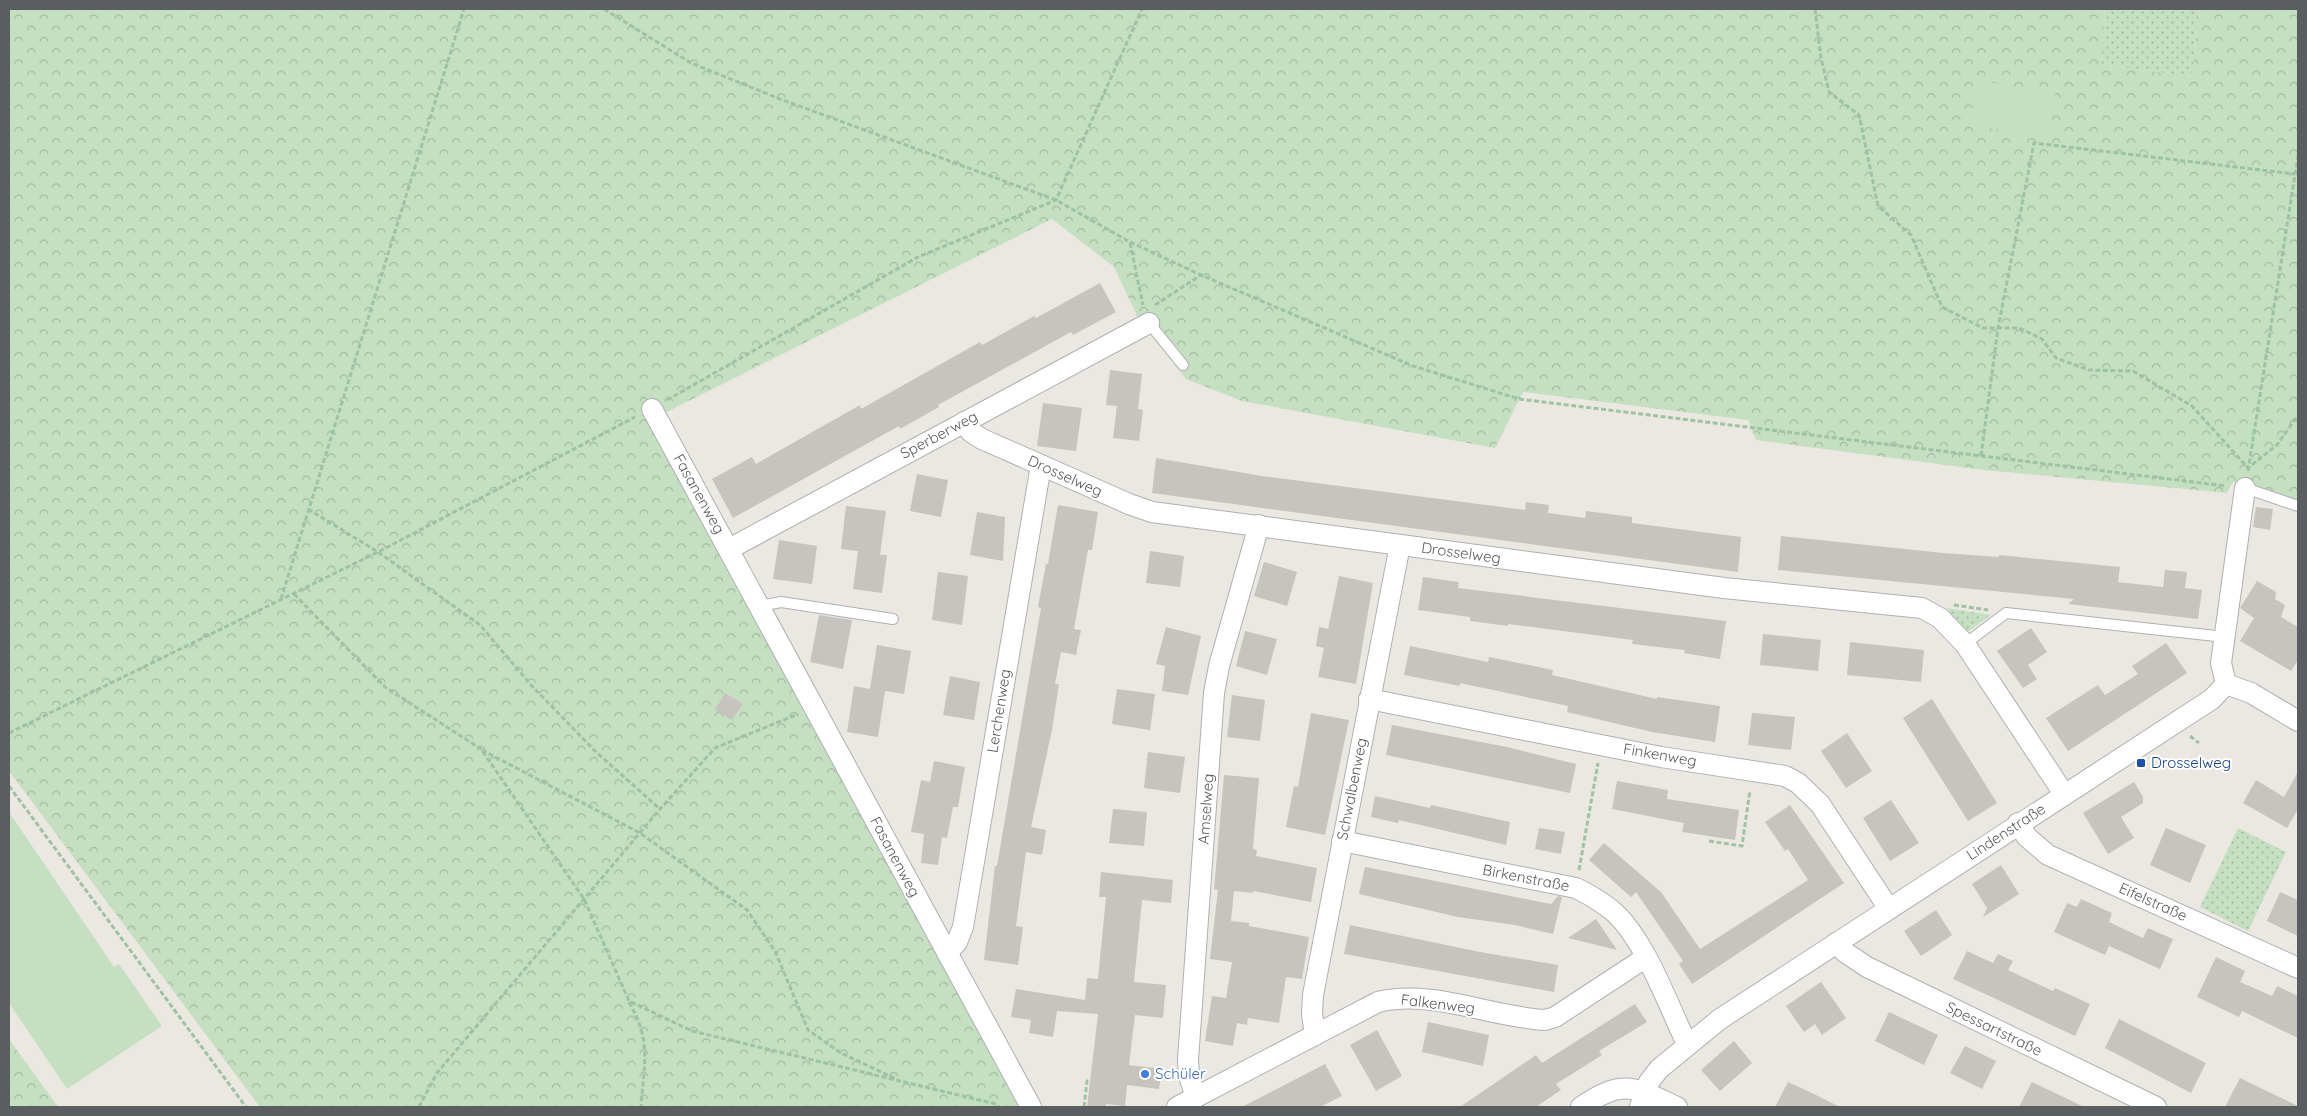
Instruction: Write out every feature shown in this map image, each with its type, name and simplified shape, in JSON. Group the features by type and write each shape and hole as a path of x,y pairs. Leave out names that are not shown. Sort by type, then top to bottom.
{"street":[{"name":"Sperberweg","path":"729,549 964,422 1147,317"},
{"name":"Fasanenweg","path":"652,408 1031,1107"},
{"name":"Drosselweg","path":"964,422 971,432 982,439 1129,504 1152,512 1724,588 1922,608 1940,618 1965,644 2064,794"},
{"name":"Lerchenweg","path":"947,953 957,942 963,927 1041,465"},
{"path":"2245,488 2221,663 2226,684 2251,694 2298,721"},
{"name":"Amselweg","path":"1196,1097 1189,1076 1188,1060 1215,686 1260,525"},
{"name":"Schwalbenweg","path":"1315,1035 1312,1014 1313,995 1400,545"},
{"name":"Lindenstraße","path":"1642,1100 1649,1082 1659,1069 1687,1044 1720,1019 2212,699 2226,684"},
{"name":"Finkenweg","path":"1369,699 1601,745 1784,776 1810,792 1820,804 1889,909"},
{"name":"Eifelstraße","path":"2018,824 2027,837 2048,855 2298,968"},
{"name":"Birkenstraße","path":"1342,841 1576,888 1604,903 1616,914 1635,939 1687,1044"},
{"name":"Spessartstraße","path":"1836,943 1846,953 1867,967 2156,1107"},
{"name":"Falkenweg","path":"1177,1107 1378,1002 1393,998 1425,999 1546,1020 1555,1017 1646,958"},
{"path":"1581,1107 1600,1094 1618,1088 1628,1088 1642,1100 1677,1107"}],"lane":[{"path":"1147,317 1183,365"},
{"path":"2245,488 2298,506"},
{"path":"760,606 780,602 893,618"},
{"path":"1965,644 2006,613 2224,637"}],"path":[{"path":"281,600 464,9"},
{"path":"604,9 691,64 780,99 1056,200 1130,242 1201,275 1413,366 1519,400 2245,488 2298,156"},
{"path":"9,734 378,552 652,408 918,257 1056,200 1142,9"},
{"path":"1815,9 1821,58 1829,92 1858,115 1878,206 1912,235 1942,307 1983,328 2019,328 2042,338 2056,358 2088,370 2133,371 2192,406 2248,468"},
{"path":"1981,456 1998,328 2034,143 2295,174"},
{"path":"1130,242 1147,317 1201,275"},
{"path":"2248,468 2277,444 2298,415"},
{"path":"308,509 378,552 480,625 531,685 589,746 660,809"},
{"path":"294,594 385,687 481,750 640,833 747,910 775,951 808,1030 841,1053 903,1082"},
{"path":"1922,608 1942,603 2006,613"},
{"path":"419,1107 436,1073 660,809 715,748 814,707"},
{"path":"1576,888 1601,745"},
{"path":"481,750 584,900 639,1020 646,1056 641,1107"},
{"path":"1709,841 1742,846 1753,770"},
{"path":"9,787 246,1107"},
{"path":"629,1001 692,1031 996,1104 999,1107"},
{"path":"1084,1107 1087,1081 1090,1081"}],"green space":[{"path":"9,9 2105,9 2101,64 2192,77 2199,9 2298,9 2298,500 2251,484 2233,482 2227,493 1984,470 1756,440 1748,420 1523,392 1495,448 1242,401 1186,379 1139,320 1114,267 1052,219 651,420 1019,1107 260,1107 9,771"},
{"path":"2105,9 2199,9 2192,77 2101,64"},
{"path":"1977,80 2055,93 2048,138 1970,125"},
{"path":"1947,608 1991,615 1966,633"},
{"path":"9,812 114,967 119,964 162,1026 67,1089 9,1003"},
{"path":"2238,828 2286,852 2248,931 2200,907"},
{"path":"9,1039 58,1107 9,1107"}],"building":[{"path":"1100,283 1116,312 1073,335 1071,332 938,405 939,407 900,429 899,426 733,518 712,479 752,457 756,464 860,405 861,409 980,342 982,345"},
{"path":"1110,370 1142,374 1138,409 1143,410 1139,441 1113,438 1117,406 1106,405"},
{"path":"1043,403 1082,408 1076,451 1037,446"},
{"path":"1156,458 1262,476 1525,510 1526,502 1549,505 1548,513 1585,518 1586,511 1632,517 1632,523 1741,537 1738,572 1152,493"},
{"path":"917,474 948,480 941,517 910,511"},
{"path":"1058,505 1098,512 1092,550 1088,550 1074,629 1081,630 1076,655 1061,652 1055,684 1059,684 1052,730 1031,827 1046,830 1042,855 1026,852 1016,926 1023,927 1018,965 984,960 995,866 997,866 1041,608 1038,607 1046,564 1048,564"},
{"path":"846,506 886,511 880,555 887,555 882,593 853,589 858,551 841,549"},
{"path":"2256,507 2273,509 2270,530 2253,527"},
{"path":"977,512 1005,517 1003,561 970,555"},
{"path":"1781,536 1943,553 1999,557 1999,555 2120,567 2118,582 2163,587 2165,570 2187,572 2185,588 2202,590 2198,619 2068,604 2074,599 1778,570"},
{"path":"779,540 817,546 812,584 773,579"},
{"path":"1150,551 1184,556 1180,587 1146,583"},
{"path":"1264,562 1297,572 1287,606 1254,596"},
{"path":"938,572 968,576 962,625 932,620"},
{"path":"1339,576 1373,583 1356,684 1318,677 1324,648 1316,646 1319,627 1328,629"},
{"path":"1423,577 1459,582 1458,588 1726,621 1720,659 1684,653 1685,650 1632,644 1633,640 1470,621 1470,617 1418,610"},
{"path":"2257,581 2276,592 2275,599 2285,605 2281,617 2298,627 2298,660 2291,671 2240,641 2254,618 2240,608"},
{"path":"819,615 852,620 843,669 810,662"},
{"path":"1166,627 1201,636 1188,695 1162,691 1165,666 1156,664"},
{"path":"2031,628 2047,652 2028,665 2037,679 2023,688 1997,651"},
{"path":"1245,631 1277,639 1267,675 1236,666"},
{"path":"1763,634 1821,640 1818,671 1760,665"},
{"path":"1850,642 1924,650 1921,682 1847,675"},
{"path":"2166,643 2187,673 2068,751 2046,718 2098,685 2105,695 2138,674 2132,666"},
{"path":"877,645 911,651 904,694 885,691 878,737 847,732 854,686 870,689"},
{"path":"1410,646 1488,662 1489,657 1553,670 1552,675 1657,699 1657,697 1720,706 1715,742 1652,732 1567,712 1568,706 1460,683 1460,686 1404,675"},
{"path":"950,676 980,682 974,720 943,715"},
{"path":"1117,689 1155,694 1150,730 1112,724"},
{"path":"725,693 743,704 732,720 715,710"},
{"path":"1232,695 1265,700 1260,741 1227,737"},
{"path":"1932,699 1997,803 1968,821 1903,718"},
{"path":"1311,713 1349,720 1325,835 1286,827 1294,786 1298,787"},
{"path":"1752,713 1795,717 1791,750 1748,745"},
{"path":"1392,725 1507,747 1576,764 1570,793 1386,755"},
{"path":"1847,733 1872,771 1846,788 1821,751"},
{"path":"1148,752 1185,757 1180,793 1144,788"},
{"path":"934,761 965,767 958,807 953,807 947,838 942,837 938,865 921,863 924,834 911,832 921,780 930,782"},
{"path":"2298,772 2298,809 2287,828 2243,803 2256,780 2284,797"},
{"path":"1224,775 1259,778 1253,849 1257,850 1256,856 1317,868 1311,902 1253,891 1253,893 1234,891 1231,921 1249,923 1249,926 1309,937 1302,979 1286,977 1279,1023 1248,1018 1247,1025 1237,1023 1233,1046 1205,1041 1212,996 1226,998 1232,962 1210,959 1218,890 1214,889"},
{"path":"1617,781 1668,790 1667,799 1739,810 1735,840 1682,832 1684,823 1612,809"},
{"path":"2134,782 2143,797 2143,803 2121,817 2134,838 2108,854 2083,813"},
{"path":"1375,796 1430,808 1431,805 1510,822 1506,845 1399,820 1398,823 1371,817"},
{"path":"1891,800 1919,843 1890,861 1863,818"},
{"path":"1790,805 1844,883 1692,984 1679,964 1683,961 1636,892 1631,897 1589,860 1604,843 1661,892 1700,949 1808,880 1788,849 1785,851 1765,822"},
{"path":"1113,809 1147,812 1144,846 1109,843"},
{"path":"1539,828 1565,832 1561,854 1535,849"},
{"path":"2166,828 2206,845 2190,883 2150,865"},
{"path":"2001,865 2019,894 1983,917 1987,908 1972,884"},
{"path":"1365,867 1551,904 1558,896 1562,897 1553,934 1515,925 1458,917 1359,894"},
{"path":"1101,872 1173,880 1171,903 1142,900 1134,982 1166,985 1163,1018 1135,1015 1129,1065 1162,1069 1159,1089 1127,1085 1125,1106 1106,1104 1106,1107 1087,1107 1098,1014 1057,1011 1053,1037 1029,1033 1031,1020 1011,1017 1016,989 1085,1000 1087,978 1098,979 1106,897 1099,897"},
{"path":"2280,892 2298,900 2298,936 2267,921"},
{"path":"2081,899 2112,913 2109,922 2143,938 2148,928 2173,939 2160,969 2109,946 2105,955 2054,932 2067,903 2077,907"},
{"path":"1936,910 1952,935 1921,956 1904,931"},
{"path":"1596,919 1617,950 1568,938"},
{"path":"1350,925 1480,952 1558,965 1554,992 1344,954"},
{"path":"1967,951 1993,963 1998,954 2013,961 2008,970 2053,991 2055,988 2090,1004 2075,1036 1953,979"},
{"path":"2216,957 2245,971 2240,982 2272,996 2277,986 2298,996 2298,1038 2242,1011 2239,1017 2197,997"},
{"path":"1821,982 1846,1018 1822,1035 1815,1024 1804,1032 1786,1006"},
{"path":"1635,1004 1647,1022 1599,1051 1602,1055 1556,1084 1561,1090 1536,1107 1460,1107 1536,1055 1542,1063"},
{"path":"1889,1012 1938,1035 1924,1065 1875,1041"},
{"path":"2119,1019 2206,1063 2191,1093 2105,1048"},
{"path":"1428,1022 1489,1035 1483,1066 1422,1052"},
{"path":"1377,1030 1402,1076 1376,1091 1350,1045"},
{"path":"1734,1041 1752,1063 1720,1091 1701,1070"},
{"path":"1965,1046 1996,1061 1982,1089 1950,1073"},
{"path":"1325,1064 1342,1096 1320,1107 1242,1107"},
{"path":"2240,1078 2298,1106 2298,1107 2225,1107"},
{"path":"1788,1082 1812,1093 1840,1107 1775,1107"},
{"path":"2032,1082 2049,1090 2084,1107 2019,1107"}],"place":[{"name":"Drosselweg","path":"2141,763"},
{"name":"Schüler","path":"1145,1074"}]}
